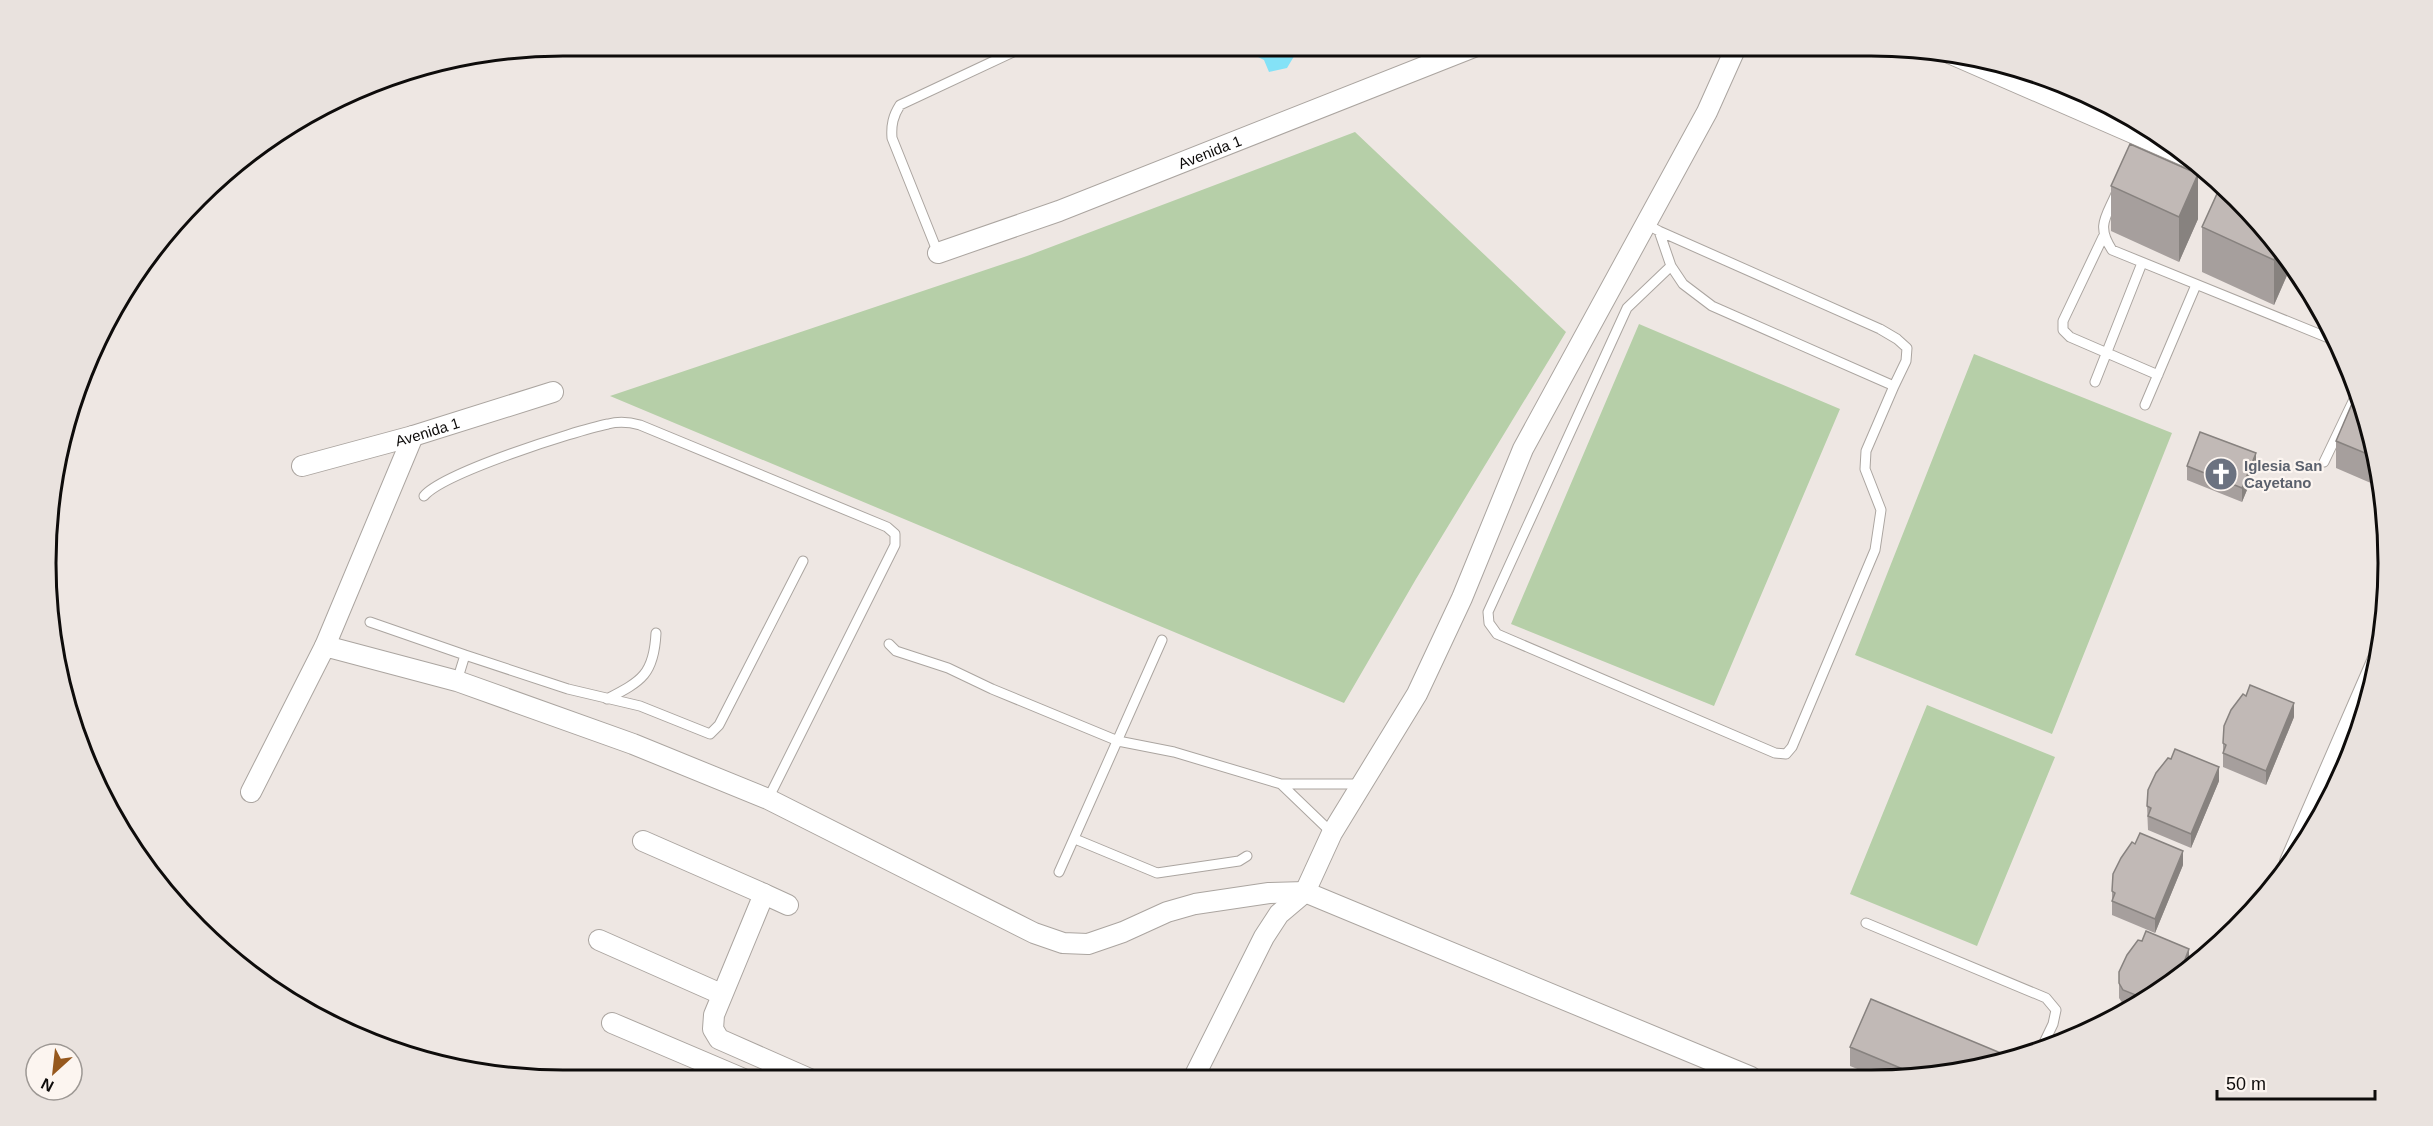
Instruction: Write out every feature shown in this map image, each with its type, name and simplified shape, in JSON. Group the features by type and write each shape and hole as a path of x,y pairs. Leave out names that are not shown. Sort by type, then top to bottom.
{"street":[{"name":"Avenida 1","path":"938,253 1059,211 1451,56"},
{"path":"1198,1070 1264,937 1280,914 1305,892 1332,833 1417,694 1434,661 1519,458 1652,227 1732,56"},
{"path":"1980,68 2137,142 2167,151"},
{"name":"Avenida 1","path":"302,466 413,436 553,392"},
{"path":"251,792 325,646 413,436"},
{"path":"325,646 457,681 633,744 768,799 1034,933 1063,944 1088,945 1167,912 1195,904 1269,893 1305,892 1734,1070"},
{"path":"2309,819 2355,713"},
{"path":"643,841 788,905"},
{"path":"764,894 721,994 714,1015 713,1029 719,1039 789,1070"},
{"path":"599,940 721,994"},
{"path":"612,1023 722,1070"}],"lane":[{"path":"938,253 892,138 891,127 894,115 900,105 1005,56"},
{"path":"2120,185 2103,223 2103,237 2063,321 2063,330 2070,337 2158,375"},
{"path":"1652,227 1671,266 1683,284 1712,306 1894,386"},
{"path":"1652,227 1880,329 1907,348 1906,361 1866,451 1865,469 1881,510 1875,550 1792,747 1786,754 1775,753 1497,634 1489,623 1488,612 1627,308 1671,266"},
{"path":"2103,237 2112,250 2324,336"},
{"path":"2095,382 2142,263"},
{"path":"2145,405 2196,285"},
{"path":"2325,462 2352,404"},
{"path":"424,496 456,476 516,452 608,424 626,421 651,429 887,527 895,534 895,545 768,799"},
{"path":"370,622 568,689 640,706 710,734 719,725 803,561"},
{"path":"607,699 636,684 648,672 655,655 656,633"},
{"path":"1059,872 1162,640"},
{"path":"889,644 896,651 948,668 992,689 1118,741 1174,752 1281,784 1363,784"},
{"path":"457,681 465,655"},
{"path":"1281,784 1332,833"},
{"path":"1075,839 1157,873 1239,861 1247,856"},
{"path":"1866,923 2046,998 2056,1010 2053,1024 2046,1039"}],"green space":[{"path":"1355,132 1566,332 1416,579 1344,703 610,396 1027,256"},
{"path":"1639,324 1840,409 1714,706 1511,624"},
{"path":"1974,354 2172,433 2052,734 1855,655"},
{"path":"1927,705 2055,757 1977,946 1850,894"}],"water":[{"path":"1256,56 1294,56 1287,68 1269,72 1264,60"}],"building":[{"path":"2130,144 2198,175 2179,217 2111,186"},
{"path":"2217,193 2252,228 2275,257 2274,260 2202,227"},
{"path":"2352,404 2365,453 2336,441"},
{"path":"2200,432 2256,453 2242,488 2187,466"},
{"path":"2250,685 2294,703 2266,771 2223,753 2226,745 2223,743 2224,726 2231,710 2243,694 2246,696"},
{"path":"2175,749 2219,767 2191,834 2148,816 2151,808 2147,806 2148,790 2156,773 2168,758 2171,759"},
{"path":"2140,833 2183,851 2155,919 2112,901 2115,893 2112,891 2113,874 2121,858 2132,842 2135,844"},
{"path":"2146,931 2189,949 2184,962 2136,995 2123,990 2119,983 2119,972 2127,955 2138,940 2142,941"},
{"path":"1871,999 2001,1053 1969,1061 1903,1069 1850,1047"}],"place":[{"name":"Iglesia San Cayetano","path":"2221,474"}]}
